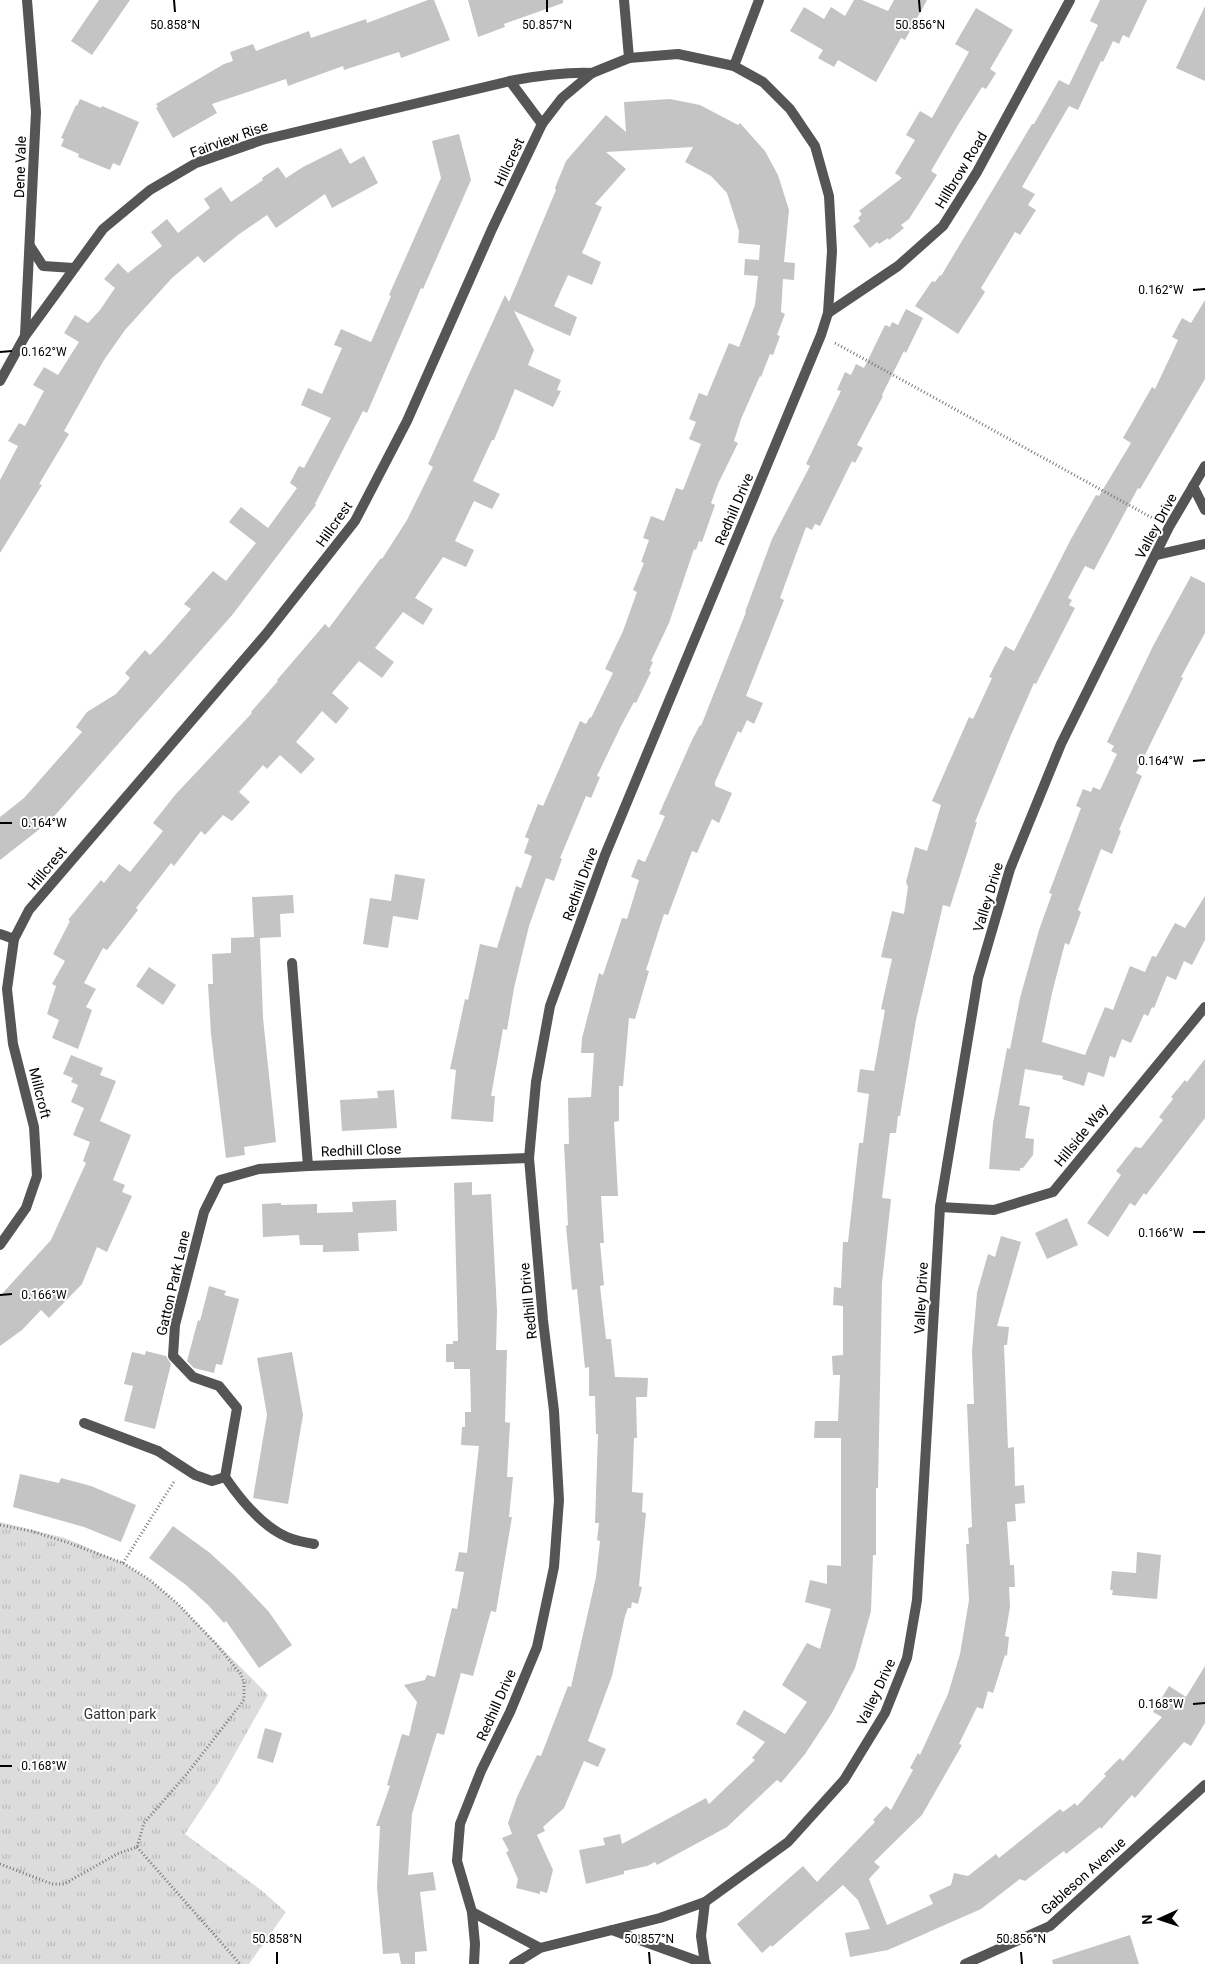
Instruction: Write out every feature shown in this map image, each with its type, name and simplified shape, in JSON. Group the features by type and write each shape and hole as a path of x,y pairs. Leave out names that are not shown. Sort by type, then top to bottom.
{"street":[{"name":"Dene Vale","path":"25,336 36,112 27,0"},
{"path":"624,0 629,58"},
{"path":"734,66 759,0"},
{"name":"Hillbrow Road","path":"828,314 898,266 943,226 977,172 1070,0"},
{"name":"Redhill Drive","path":"474,1964 475,1944 472,1912 457,1860 460,1824 481,1771 510,1712 537,1647 554,1567 559,1500 554,1411 542,1320 529,1158 536,1082 550,1006 604,855 821,336 828,314 832,252 829,196 815,146 790,110 762,82 734,66 678,54 629,58 592,73"},
{"name":"Fairview Rise","path":"0,380 25,336 103,229 150,190 196,163 262,140 510,82 541,75 573,72 592,73"},
{"name":"Hillcrest","path":"14,939 29,910 266,634 355,521 407,422 492,229 542,124 562,98 592,73"},
{"path":"510,82 542,124"},
{"path":"30,246 43,266 74,268"},
{"name":"Valley Drive","path":"514,1964 540,1948 660,1918 705,1902 788,1842 844,1780 885,1713 907,1658 917,1600 940,1207 978,978 1010,869 1061,744 1169,528 1205,466"},
{"path":"1192,486 1205,510"},
{"path":"1156,555 1205,544"},
{"path":"0,934 14,939"},
{"name":"Millcroft","path":"0,1244 26,1208 37,1176 34,1127 14,1044 7,989 14,939"},
{"name":"Redhill Close","path":"292,963 308,1166 529,1158"},
{"name":"Hillside Way","path":"940,1207 994,1210 1053,1192 1205,1007"},
{"name":"Gatton Park Lane","path":"225,1477 237,1408 219,1386 192,1377 173,1356 175,1325 204,1212 220,1180 259,1169 308,1166"},
{"path":"84,1423 158,1451 195,1475 212,1481 225,1477 240,1498 271,1528 288,1537 314,1544"},
{"name":"Gableson Avenue","path":"965,1964 1050,1926 1205,1785"},
{"path":"611,1930 705,1964 701,1936 705,1902"},
{"path":"472,1912 540,1948"}],"path":[{"path":"821,336 1169,528"},
{"path":"123,1563 184,1467"},
{"path":"0,1525 57,1539 123,1563 150,1580 178,1604 216,1644 240,1673 244,1682 244,1700 186,1775 144,1823 137,1847"},
{"path":"0,1864 52,1884 64,1884 117,1854 137,1847"},
{"path":"137,1847 240,1964"}],"green space":[{"name":"Gatton park","path":"0,1522 65,1538 123,1563 150,1580 178,1604 268,1695 219,1782 185,1834 261,1890 286,1912 249,1964 0,1964"}],"building":[{"path":"99,0 130,0 92,55 71,41"},
{"path":"428,0 434,0 450,40 401,58 399,52 344,70 343,66 288,86 286,79 212,104 217,113 173,138 156,108 158,107 156,104 224,64 233,61 230,52 253,44 256,51 309,31 311,38 366,19 367,23"},
{"path":"468,0 563,0 563,3 504,24 505,27 478,37"},
{"path":"854,0 862,0 888,11 894,0 927,0 905,40 901,38 876,82 838,60 834,67 818,58 823,50 790,31 804,7 824,19 831,7 845,16"},
{"path":"1100,0 1147,0 1129,38 1123,35 1119,44 1113,41 1103,62 1101,61 1078,110 1069,106 1022,187 1035,194 1028,205 1036,210 1020,235 1015,232 981,288 985,292 958,334 915,306 932,281 935,282 941,276 1059,80 1069,85 1098,25 1090,21"},
{"path":"1205,6 1205,81 1176,68"},
{"path":"976,8 1013,30 990,69 996,73 986,89 982,87 958,125 931,171 937,175 909,219 901,225 904,228 889,240 888,238 879,244 877,242 870,248 853,226 860,221 858,218 862,214 859,211 902,178 895,173 915,140 906,135 920,111 932,118 969,52 955,44"},
{"path":"80,99 139,122 120,166 113,163 110,170 78,157 79,154 61,146 64,139 61,138"},
{"path":"670,99 700,105 738,125 740,123 765,151 778,175 789,210 784,262 795,263 794,280 783,279 781,312 785,314 777,335 780,336 773,355 770,354 741,419 734,441 738,443 718,484 711,503 715,505 702,542 699,541 696,550 694,549 669,623 651,661 653,662 649,671 651,672 636,703 634,702 621,726 597,776 600,777 591,798 586,796 560,858 562,859 554,881 546,878 529,926 514,988 507,1030 503,1029 491,1096 495,1096 493,1122 451,1119 456,1070 450,1069 465,999 468,1000 480,944 497,948 516,886 521,888 532,856 524,853 529,839 525,837 538,804 543,806 580,721 586,724 591,718 613,673 605,669 623,631 637,592 633,590 644,563 641,562 649,540 643,538 651,516 664,521 676,488 683,490 701,444 689,439 696,422 689,419 699,393 707,396 729,343 739,347 755,305 758,276 744,275 745,259 759,260 760,245 738,243 739,231 727,193 711,176 685,162 693,147 606,152 626,169 595,204 602,207 582,253 601,262 592,285 568,275 554,306 577,317 570,336 514,311 534,350 528,365 561,380 557,390 561,391 553,407 515,389 494,440 492,440 473,481 500,494 492,509 474,501 455,541 474,550 466,567 443,557 415,598 433,609 423,625 403,612 375,648 394,662 382,678 359,661 332,693 349,708 336,724 322,711 296,742 315,759 301,774 280,755 267,769 263,765 239,792 250,802 232,821 223,815 205,835 201,831 174,866 171,863 136,908 138,910 107,950 103,948 84,983 96,989 86,1007 92,1010 78,1049 52,1038 59,1020 47,1014 56,986 52,984 65,961 53,954 70,921 68,920 101,880 104,883 119,864 130,872 163,831 153,823 175,795 252,713 277,680 325,624 329,628 382,559 407,520 433,467 428,464 505,295 509,302 556,190 555,188 566,161 606,115 626,132 624,102"},
{"path":"459,134 471,180 423,289 421,288 367,413 363,411 316,505 233,614 50,821 0,860 0,817 24,798 82,732 76,727 87,712 116,694 130,678 125,673 145,650 150,655 191,609 184,604 213,571 226,581 256,543 229,522 241,507 268,528 297,488 290,483 299,466 304,468 331,418 301,405 308,388 322,394 342,348 334,345 341,329 371,342 391,296 389,295 441,178 432,141"},
{"path":"341,148 350,164 364,156 378,183 332,208 325,194 276,228 267,215 238,235 204,263 198,256 172,278 125,330 104,360 64,431 69,434 39,484 42,485 0,553 0,480 18,446 8,441 19,423 25,426 44,391 33,385 44,367 58,375 79,342 64,333 75,315 88,323 100,310 115,288 104,279 118,263 128,273 162,246 151,232 167,219 178,233 210,208 204,199 221,187 231,202 278,167 286,178 303,167"},
{"path":"1205,300 1205,379 1140,489 1138,488 1094,570 1085,566 1068,598 1072,600 1069,605 1075,608 1036,684 1034,683 1011,735 975,822 977,822 950,907 943,905 916,1020 900,1116 898,1116 896,1133 890,1133 882,1198 891,1199 882,1283 876,1555 873,1555 871,1611 855,1668 832,1713 805,1754 781,1783 777,1780 727,1827 657,1865 655,1862 647,1866 624,1871 624,1874 586,1884 579,1850 605,1845 603,1838 620,1834 622,1844 706,1798 709,1804 755,1760 752,1758 765,1742 736,1724 744,1710 785,1734 807,1702 782,1685 807,1643 820,1649 831,1609 805,1602 810,1580 827,1584 827,1565 841,1566 841,1438 814,1438 815,1421 838,1421 840,1375 833,1375 832,1356 843,1355 843,1306 833,1305 834,1287 841,1288 843,1242 848,1242 859,1143 863,1143 869,1094 857,1092 860,1069 874,1071 885,1010 881,1009 892,959 881,957 892,911 904,914 908,887 906,882 915,847 927,851 941,805 932,801 969,717 973,719 992,678 989,677 1005,646 1014,651 1071,539 1096,495 1099,496 1131,443 1123,438 1152,387 1155,389 1178,340 1172,337 1182,318 1191,323"},
{"path":"906,309 923,318 906,353 904,351 857,445 863,448 855,463 852,461 820,526 815,524 812,530 806,527 780,598 784,600 746,696 763,703 754,724 747,720 741,733 738,731 715,782 715,786 732,793 719,823 712,819 697,853 692,851 668,915 664,914 646,970 649,971 635,1019 629,1018 623,1086 619,1086 619,1121 614,1122 618,1196 601,1196 604,1243 600,1243 604,1285 600,1286 606,1339 611,1339 615,1377 648,1378 647,1397 636,1397 637,1438 634,1438 632,1492 643,1493 642,1512 646,1513 639,1586 642,1587 638,1604 632,1602 631,1608 628,1608 625,1616 612,1676 588,1741 606,1749 598,1767 584,1761 564,1808 543,1827 545,1831 537,1835 553,1870 547,1893 540,1891 540,1894 516,1888 518,1879 506,1852 509,1851 502,1838 512,1834 508,1823 517,1797 537,1755 541,1756 568,1686 571,1687 596,1577 600,1541 597,1540 599,1523 595,1523 598,1434 596,1434 595,1396 589,1396 589,1367 585,1368 577,1289 572,1290 566,1226 568,1225 564,1144 569,1144 568,1098 591,1097 594,1053 581,1053 582,1038 599,973 603,975 622,918 627,919 639,880 631,877 638,859 645,862 665,816 659,814 692,740 701,726 746,612 772,539 810,466 806,464 841,391 837,390 845,372 851,375 856,364 864,368 885,325 890,327 892,322 898,325"},
{"path":"1191,576 1205,583 1205,633 1181,677 1183,678 1136,773 1142,776 1119,830 1121,831 1112,854 1101,849 1078,910 1081,912 1069,945 1065,943 1042,1042 1085,1055 1105,1007 1113,1010 1130,966 1145,972 1152,956 1156,957 1175,923 1185,928 1205,896 1205,940 1192,965 1184,961 1176,980 1167,976 1154,1008 1152,1007 1148,1016 1144,1014 1131,1043 1122,1039 1115,1058 1110,1056 1104,1077 1088,1072 1084,1086 1062,1079 1063,1076 1025,1069 1019,1105 1030,1107 1025,1138 1034,1139 1033,1155 1023,1168 1020,1168 1020,1171 989,1169 993,1123 1007,1048 1010,1049 1020,998 1039,930 1052,894 1049,893 1081,808 1076,806 1083,789 1091,792 1093,787 1100,790 1102,786 1117,754 1111,751 1114,746 1107,742 1153,646"},
{"path":"395,874 425,879 418,920 393,916 388,948 363,944 370,898 391,901"},
{"path":"293,895 294,913 280,914 281,937 260,938 263,1018 276,1142 244,1147 245,1155 226,1158 211,1034 208,984 213,984 212,954 231,953 231,938 254,937 252,897"},
{"path":"149,967 176,985 163,1005 136,986"},
{"path":"71,1055 103,1068 100,1075 116,1081 100,1121 131,1135 113,1180 125,1185 122,1192 132,1196 107,1252 97,1247 82,1284 49,1318 41,1310 22,1330 0,1346 0,1296 51,1240 86,1163 83,1161 90,1142 73,1135 84,1108 71,1102 78,1085 71,1082 73,1078 63,1074"},
{"path":"1205,1059 1205,1118 1146,1195 1144,1193 1135,1206 1130,1203 1108,1237 1087,1223 1121,1175 1116,1171 1135,1147 1141,1148 1163,1120 1159,1117 1173,1099 1171,1097 1185,1080 1187,1082"},
{"path":"394,1090 397,1128 342,1131 340,1100 378,1098 377,1091"},
{"path":"472,1182 472,1195 491,1194 497,1311 496,1350 507,1350 505,1422 510,1423 507,1477 513,1477 509,1517 512,1517 496,1612 491,1611 473,1676 461,1673 444,1735 437,1733 412,1814 408,1875 433,1872 436,1890 420,1892 427,1951 415,1952 415,1964 401,1964 399,1953 383,1954 377,1887 380,1826 376,1826 390,1786 387,1785 402,1734 409,1736 417,1702 404,1685 425,1680 427,1675 435,1677 452,1608 457,1609 464,1572 455,1571 459,1552 467,1553 479,1446 461,1445 462,1427 465,1427 465,1412 471,1412 470,1369 454,1369 454,1362 446,1362 446,1344 453,1344 453,1341 458,1341 454,1183"},
{"path":"396,1200 397,1231 358,1233 359,1251 323,1252 323,1245 300,1245 299,1235 263,1237 262,1204 317,1204 317,1213 353,1212 352,1202"},
{"path":"1067,1218 1078,1245 1047,1259 1035,1233"},
{"path":"1001,1236 1021,1242 997,1326 1009,1327 1007,1345 1004,1345 1008,1448 1014,1447 1015,1486 1024,1485 1025,1503 1015,1504 1016,1521 1007,1522 1010,1565 1014,1565 1015,1587 1009,1587 1010,1607 1005,1636 1009,1637 1007,1656 1005,1655 993,1693 988,1691 983,1709 977,1707 959,1744 962,1745 922,1815 874,1862 880,1867 869,1879 887,1925 933,1904 929,1895 951,1885 954,1873 968,1876 996,1854 999,1858 1060,1809 1063,1812 1075,1803 1077,1806 1106,1776 1104,1774 1120,1758 1123,1761 1162,1717 1153,1712 1169,1686 1186,1697 1205,1666 1205,1723 1191,1746 1184,1742 1135,1798 1132,1795 1101,1829 1100,1827 1066,1854 1064,1851 1025,1881 1020,1879 981,1909 888,1950 850,1957 845,1933 870,1929 858,1900 843,1885 772,1947 771,1945 762,1953 737,1924 803,1866 817,1882 875,1822 873,1820 886,1806 891,1810 913,1770 910,1768 918,1753 920,1755 948,1694 960,1654 969,1600 966,1544 969,1544 968,1528 972,1527 967,1404 974,1404 972,1351 977,1293 988,1254 995,1257"},
{"path":"209,1286 226,1291 224,1295 239,1299 222,1365 216,1364 214,1373 194,1368 187,1361"},
{"path":"146,1351 166,1356 171,1364 155,1429 124,1421 133,1386 124,1384 132,1352 145,1355"},
{"path":"292,1352 303,1415 288,1504 253,1498 267,1415 257,1358"},
{"path":"20,1474 59,1483 61,1478 91,1486 136,1505 121,1542 84,1527 13,1507"},
{"path":"173,1526 210,1553 235,1576 269,1612 292,1645 259,1668 226,1621 224,1623 186,1585 149,1558"},
{"path":"1137,1552 1161,1555 1157,1599 1112,1595 1113,1590 1110,1590 1112,1571 1136,1573"},
{"path":"265,1728 282,1733 273,1763 257,1758"},
{"path":"1130,1935 1139,1964 1053,1964 1052,1960"}]}
